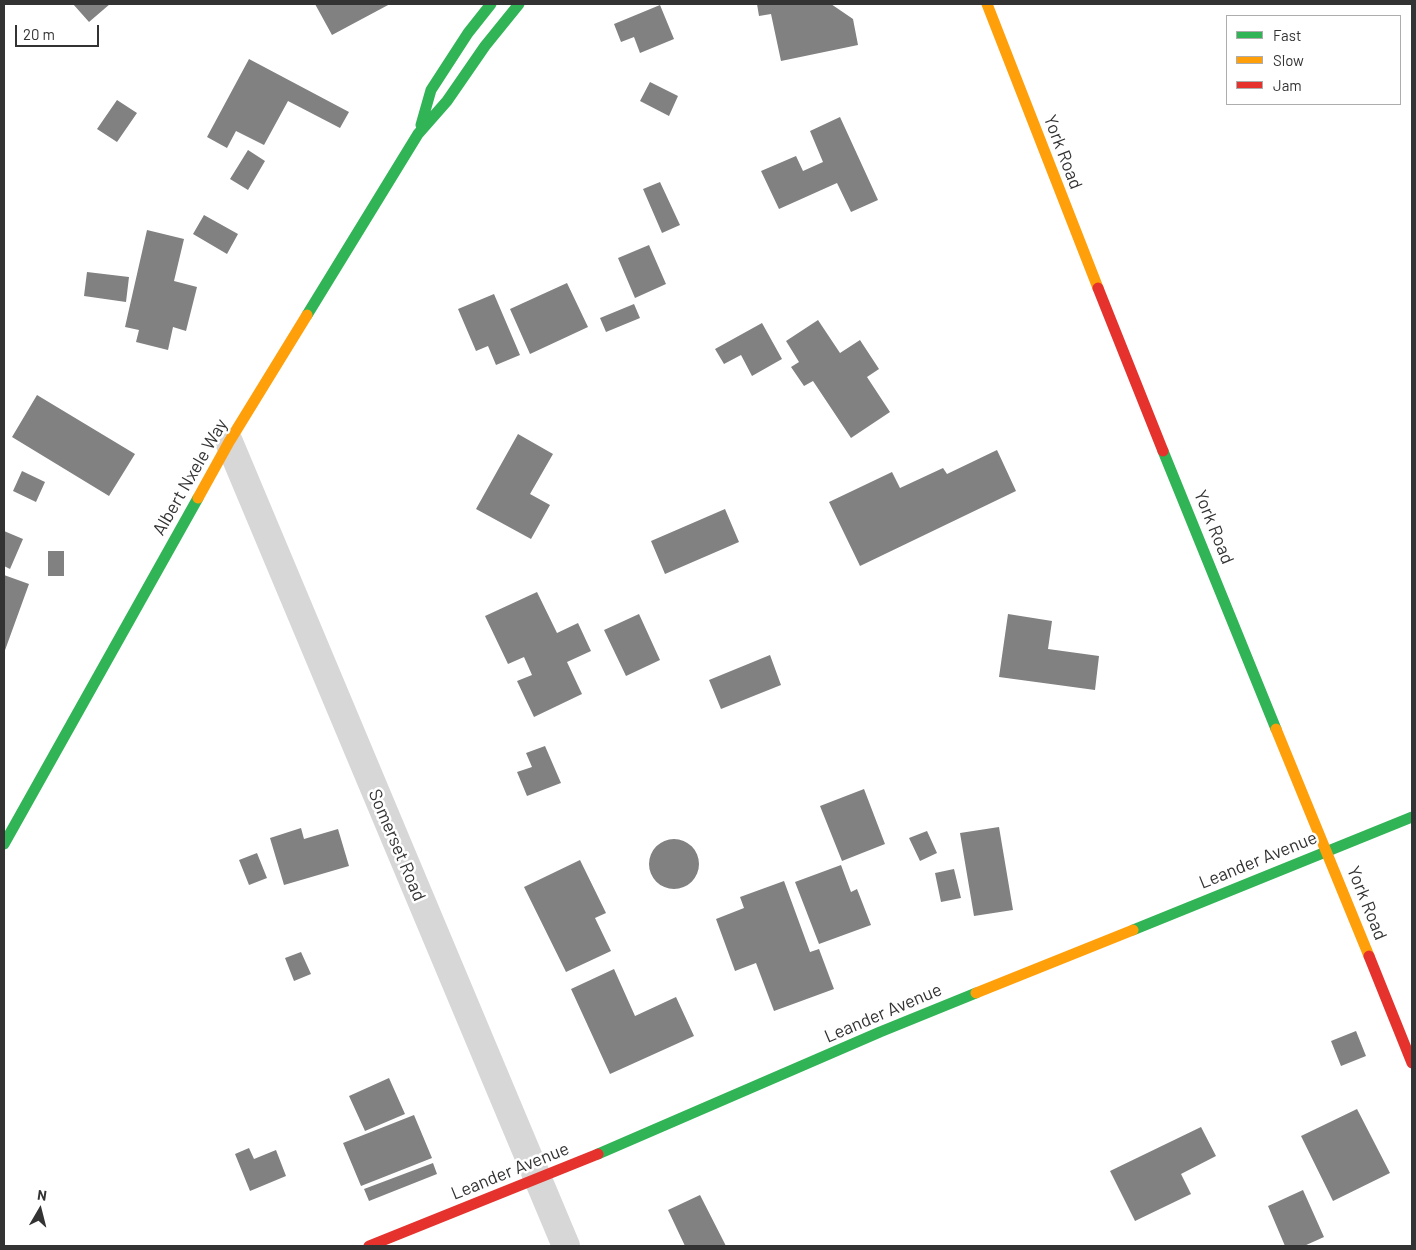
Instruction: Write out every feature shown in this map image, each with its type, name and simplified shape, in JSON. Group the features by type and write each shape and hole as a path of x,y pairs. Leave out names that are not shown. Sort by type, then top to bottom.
{"street":[{"name":"Albert Nxele Way","path":"418,134 431,90 468,33 492,4"},
{"name":"Albert Nxele Way","path":"4,844 229,442 418,134 447,101 485,46 518,4"},
{"name":"York Road","path":"987,4 1109,317 1412,1063"},
{"name":"Somerset Road","path":"229,442 540,1179 566,1246"},
{"name":"Leander Avenue","path":"369,1246 540,1179 880,1032 1412,817"}],"building":[{"path":"73,4 110,4 89,22"},
{"path":"315,4 390,4 332,35"},
{"path":"757,4 831,4 853,19 858,45 781,61 771,14 759,16"},
{"path":"660,5 674,39 640,53 634,37 621,42 614,24"},
{"path":"249,59 349,112 340,128 288,101 264,145 236,131 227,148 207,137"},
{"path":"650,82 678,96 669,116 640,101"},
{"path":"117,100 137,113 117,142 97,129"},
{"path":"840,117 878,200 851,212 837,183 779,209 761,171 796,156 803,171 823,162 810,131"},
{"path":"248,150 265,161 248,190 230,179"},
{"path":"660,182 680,225 662,233 643,189"},
{"path":"204,215 238,234 227,254 193,234"},
{"path":"147,230 184,239 174,281 197,287 186,331 173,327 168,350 136,342 139,330 125,327"},
{"path":"649,245 666,284 635,298 618,258"},
{"path":"87,272 129,277 126,302 84,296"},
{"path":"567,283 588,327 530,354 510,309"},
{"path":"494,294 520,355 496,365 488,346 476,351 458,309"},
{"path":"634,304 640,318 606,332 600,318"},
{"path":"818,320 840,353 860,340 879,369 867,377 890,412 851,438 813,381 804,386 791,367 799,362 786,341"},
{"path":"762,323 782,359 752,376 741,355 724,364 715,349"},
{"path":"37,395 135,454 109,496 12,437"},
{"path":"518,434 553,454 530,494 550,505 531,539 476,509"},
{"path":"997,450 1016,491 860,566 829,502 892,472 900,488 943,468 947,474"},
{"path":"22,471 45,482 36,502 13,491"},
{"path":"725,509 739,542 665,574 651,541"},
{"path":"4,531 23,539 10,569 4,566"},
{"path":"48,551 64,551 64,576 48,576"},
{"path":"4,575 29,584 4,653"},
{"path":"537,592 557,633 578,623 591,651 567,662 582,694 534,717 517,681 532,675 524,657 508,664 485,616"},
{"path":"639,614 660,660 626,676 604,630"},
{"path":"1008,614 1052,621 1048,649 1099,656 1095,690 999,677"},
{"path":"770,655 781,685 721,709 709,680"},
{"path":"545,746 561,783 527,796 517,772 532,767 526,753"},
{"path":"864,789 885,844 842,861 820,806"},
{"path":"999,827 1013,910 974,916 960,833"},
{"path":"301,828 304,839 338,829 349,866 284,885 270,838"},
{"path":"927,831 937,853 920,861 909,838"},
{"path":"669,839 679,839 692,846 699,859 699,869 692,882 679,889 669,889 660,885 653,878 649,869 649,859 653,850 660,843"},
{"path":"257,853 267,878 249,885 239,860"},
{"path":"580,860 606,913 595,918 611,951 566,972 524,887"},
{"path":"841,865 851,892 857,889 871,925 819,944 795,882"},
{"path":"954,869 961,898 941,902 935,873"},
{"path":"784,881 810,952 819,949 834,989 774,1011 756,963 735,971 716,919 744,908 740,897"},
{"path":"301,952 311,974 294,981 285,958"},
{"path":"614,969 635,1016 676,997 694,1036 610,1074 571,989"},
{"path":"1356,1031 1366,1056 1341,1066 1331,1041"},
{"path":"389,1078 405,1114 365,1131 349,1096"},
{"path":"1357,1109 1390,1173 1333,1201 1301,1136"},
{"path":"414,1115 432,1158 361,1186 343,1143"},
{"path":"1201,1127 1216,1156 1181,1174 1191,1194 1135,1221 1110,1171"},
{"path":"249,1148 254,1159 276,1150 286,1176 250,1191 235,1154"},
{"path":"433,1163 437,1174 369,1201 364,1189"},
{"path":"1303,1190 1324,1237 1304,1246 1285,1246 1268,1206"},
{"path":"700,1195 726,1246 685,1246 668,1210"}],"traffic: fast":[{"path":"421,125 431,90 468,33 491,4"},
{"path":"307,315 418,134 447,101 485,46 519,4"},
{"path":"1163,451 1276,729"},
{"path":"4,844 198,498"},
{"path":"1133,930 1412,817"},
{"path":"598,1154 880,1032 976,993"}],"traffic: slow":[{"path":"987,4 1098,288"},
{"path":"198,498 229,442 307,315"},
{"path":"1276,729 1369,956"},
{"path":"976,993 1133,930"}],"traffic: jam":[{"path":"1098,288 1163,451"},
{"path":"1369,956 1412,1063"},
{"path":"369,1246 598,1154"}]}
